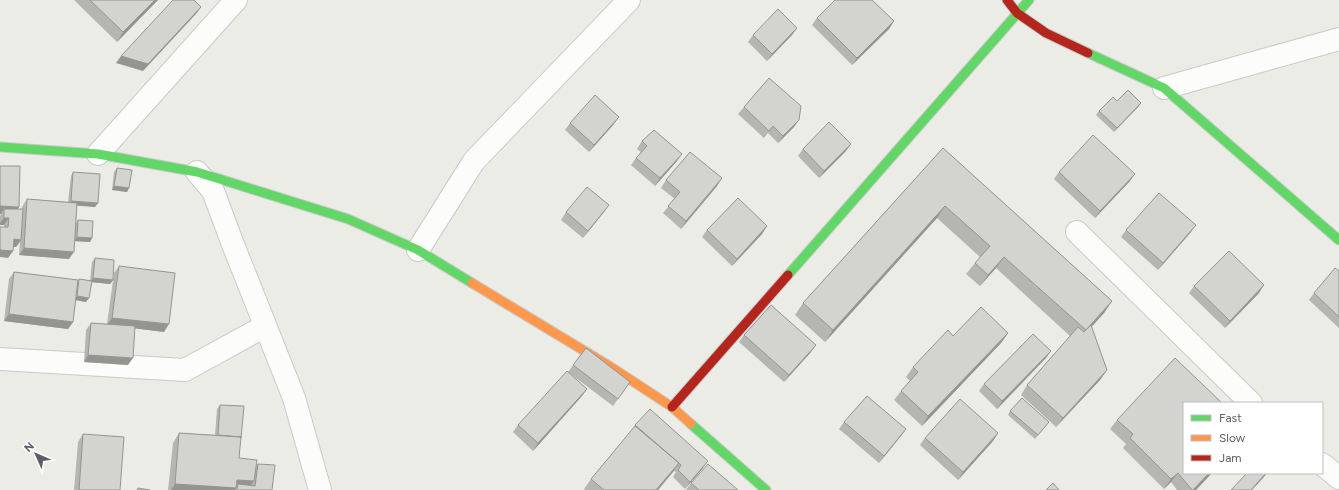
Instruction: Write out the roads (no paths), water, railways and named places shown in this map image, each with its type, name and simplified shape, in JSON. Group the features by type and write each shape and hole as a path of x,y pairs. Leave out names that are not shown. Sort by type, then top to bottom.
{"main road":[{"path":"1007,0 1016,14 1046,33 1164,88 1339,240"},
{"path":"672,407 1029,0"},
{"path":"0,147 98,154 197,172 348,219 418,250 611,367 672,407 766,490"}],"street":[{"path":"98,154 236,0"},
{"path":"418,250 474,161 629,0"},
{"path":"1164,88 1339,39"},
{"path":"197,172 213,191 294,398 320,490"},
{"path":"1077,232 1250,402"},
{"path":"0,359 185,370 265,326"},
{"path":"1323,465 1339,478"}]}
